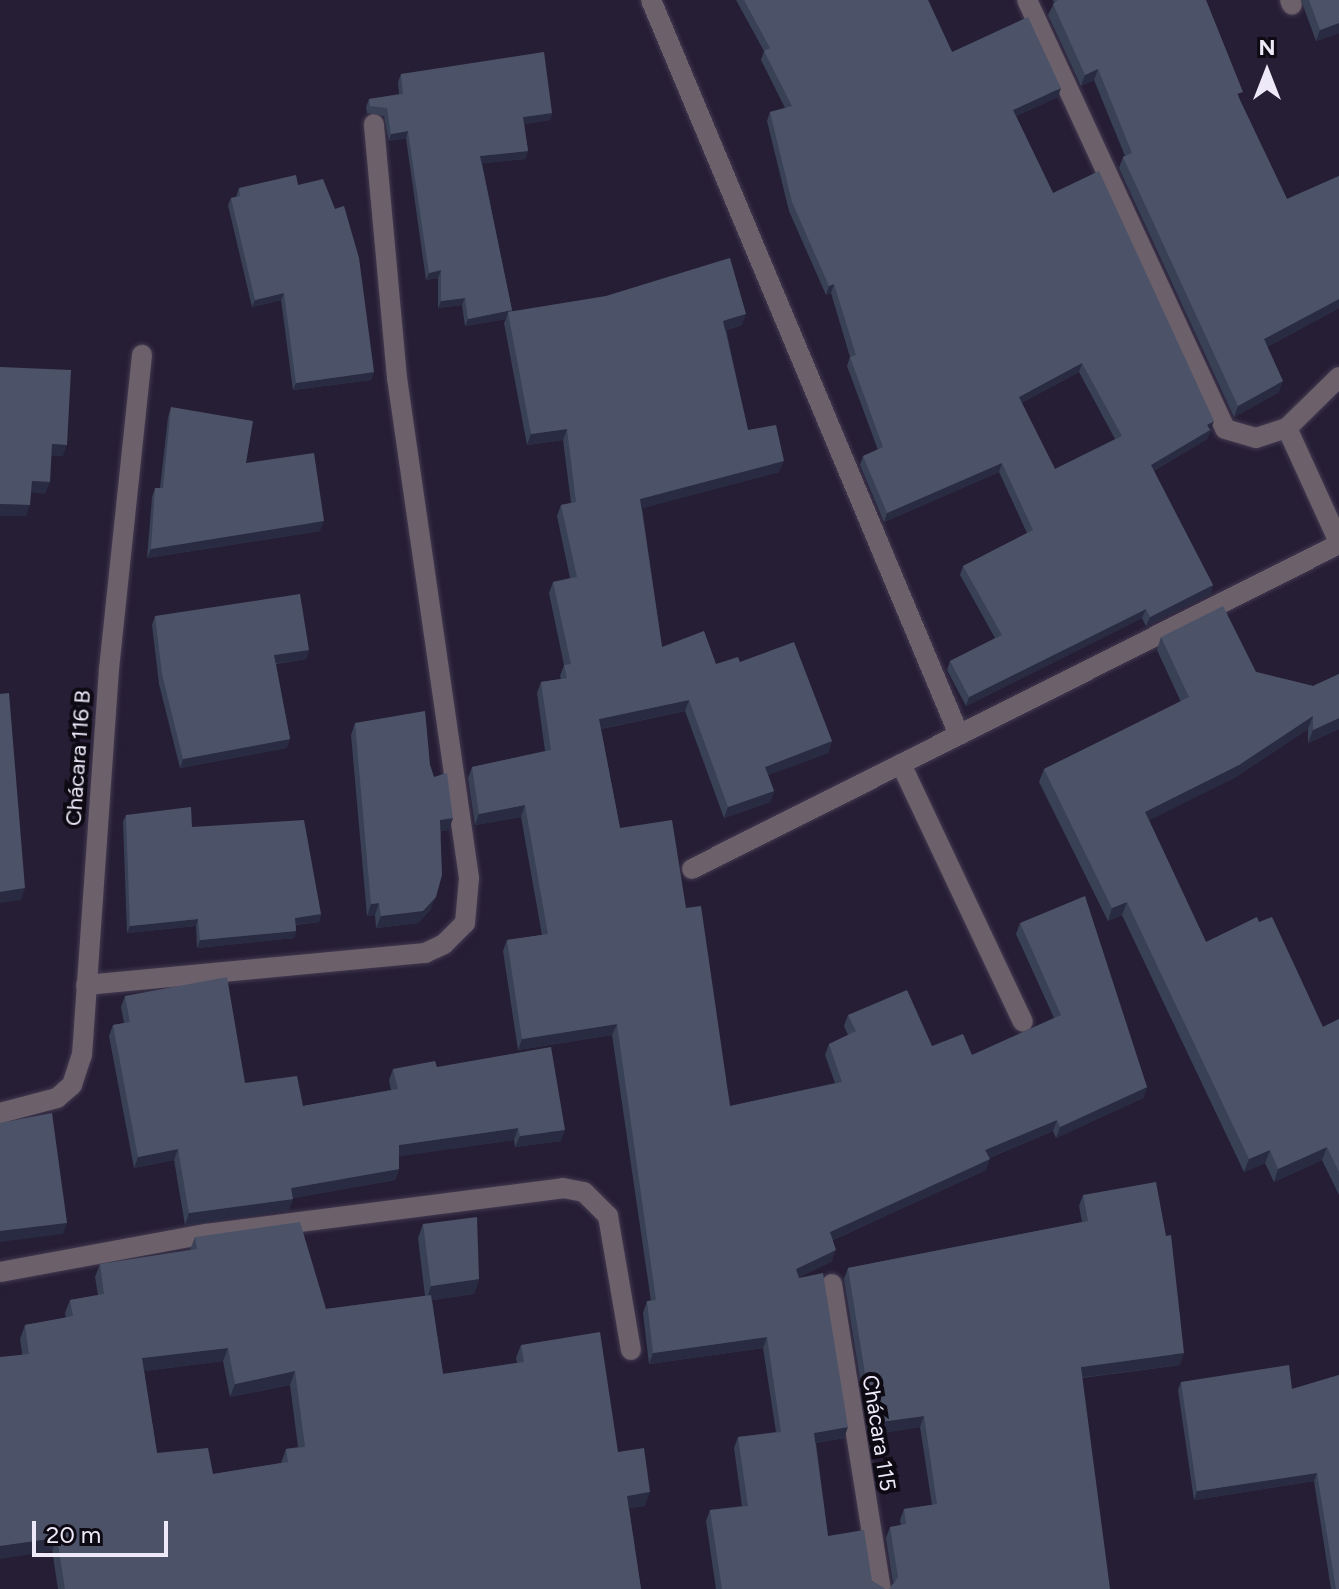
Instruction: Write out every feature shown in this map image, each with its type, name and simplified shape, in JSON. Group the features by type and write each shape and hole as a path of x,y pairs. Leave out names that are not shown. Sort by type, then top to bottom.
{"street":[{"path":"651,0 959,735"},
{"path":"1027,0 1225,429 1256,438 1287,428 1339,377"},
{"path":"86,985 425,953 451,939 465,923 469,878 397,378 374,124"},
{"name":"Chácara 116 B","path":"0,1113 40,1106 72,1085 82,1055 109,669 142,355"},
{"path":"692,869 1339,543 1287,428"},
{"path":"901,764 1023,1022"},
{"path":"0,1272 206,1234 563,1188 584,1192 608,1216 631,1350"},
{"name":"Chácara 115","path":"832,1284 881,1589"}],"building":[{"path":"744,0 928,0 952,52 1028,17 1061,88 1013,110 1053,193 1099,171 1214,421 1207,425 1210,430 1151,465 1213,585 1150,617 1146,609 969,697 950,661 1002,635 963,566 1033,530 1002,463 887,513 863,456 883,447 850,357 856,355 834,284 829,286 792,202 770,112 792,106 764,51 770,48","holes":["1082,363 1122,436 1055,469 1019,397"]},
{"path":"1058,0 1206,0 1243,92 1237,94 1287,199 1339,176 1339,299 1264,339 1283,381 1238,406 1123,157 1132,153 1098,69 1085,75 1053,4"},
{"path":"1309,0 1339,0 1339,23 1320,30"},
{"path":"544,52 552,113 523,117 528,151 480,156 512,310 468,319 465,298 441,301 441,270 429,273 408,131 391,134 387,108 370,106 369,99 403,94 401,74"},
{"path":"296,175 298,185 323,179 335,209 344,206 359,258 374,372 296,383 284,293 255,300 231,198 240,196 239,188"},
{"path":"730,258 746,314 723,321 748,430 776,425 784,461 640,499 662,647 704,631 716,664 738,657 740,662 794,642 832,741 765,767 774,791 728,807 689,700 599,719 620,828 672,820 686,908 701,906 730,1106 842,1082 829,1044 856,1031 848,1015 907,990 932,1046 963,1034 972,1055 1061,1015 1020,923 1085,896 1147,1087 1060,1127 1057,1120 985,1150 990,1159 830,1232 836,1250 796,1269 799,1278 823,1273 848,1427 814,1433 828,1536 864,1530 872,1581 885,1589 722,1589 710,1510 748,1506 738,1437 781,1432 767,1337 653,1353 647,1301 656,1300 617,1024 522,1039 507,940 548,934 525,805 479,814 472,767 551,750 541,682 567,678 564,665 571,664 553,582 577,577 561,505 576,502 567,429 531,434 508,312 606,296"},
{"path":"0,367 71,370 67,445 52,444 50,482 32,481 30,505 0,504"},
{"path":"171,407 253,421 246,463 314,453 324,521 151,549 155,488 163,488"},
{"path":"300,594 309,650 274,655 290,739 183,759 162,674 155,616"},
{"path":"1223,606 1256,672 1313,686 1339,674 1339,718 1313,730 1313,716 1239,765 1145,812 1206,942 1257,917 1259,922 1272,917 1323,1027 1339,1019 1339,1172 1327,1147 1278,1169 1270,1150 1249,1159 1127,902 1112,908 1044,769 1189,697 1161,637"},
{"path":"9,693 25,888 0,892 0,694"},
{"path":"425,711 430,765 434,777 447,773 453,818 440,820 442,875 436,897 423,911 381,916 379,903 371,904 355,723"},
{"path":"191,807 192,827 304,820 321,914 295,918 296,931 200,940 198,919 130,926 126,815"},
{"path":"227,977 245,1083 297,1076 303,1106 398,1089 393,1069 435,1061 437,1067 551,1047 565,1130 520,1136 518,1128 399,1145 399,1169 291,1188 293,1199 189,1213 178,1149 138,1157 113,1025 130,1022 125,996"},
{"path":"52,1113 67,1223 0,1231 0,1123"},
{"path":"1156,1182 1166,1236 1171,1235 1184,1353 1081,1367 1110,1589 889,1589 898,1577 890,1527 906,1524 904,1509 937,1504 924,1416 873,1423 848,1268 1088,1221 1083,1195"},
{"path":"477,1217 479,1279 431,1286 423,1224"},
{"path":"300,1222 326,1309 431,1295 443,1374 524,1362 521,1345 600,1332 618,1452 644,1448 650,1492 627,1496 641,1589 65,1589 57,1538 0,1546 0,1357 29,1354 25,1325 73,1316 70,1300 104,1294 100,1264 197,1249 195,1237","holes":["228,1348 235,1384 295,1371 305,1447 286,1449 288,1462 213,1474 208,1448 157,1453 142,1358"]},
{"path":"1289,1365 1292,1389 1339,1375 1339,1589 1336,1589 1317,1473 1197,1491 1181,1382"}]}
